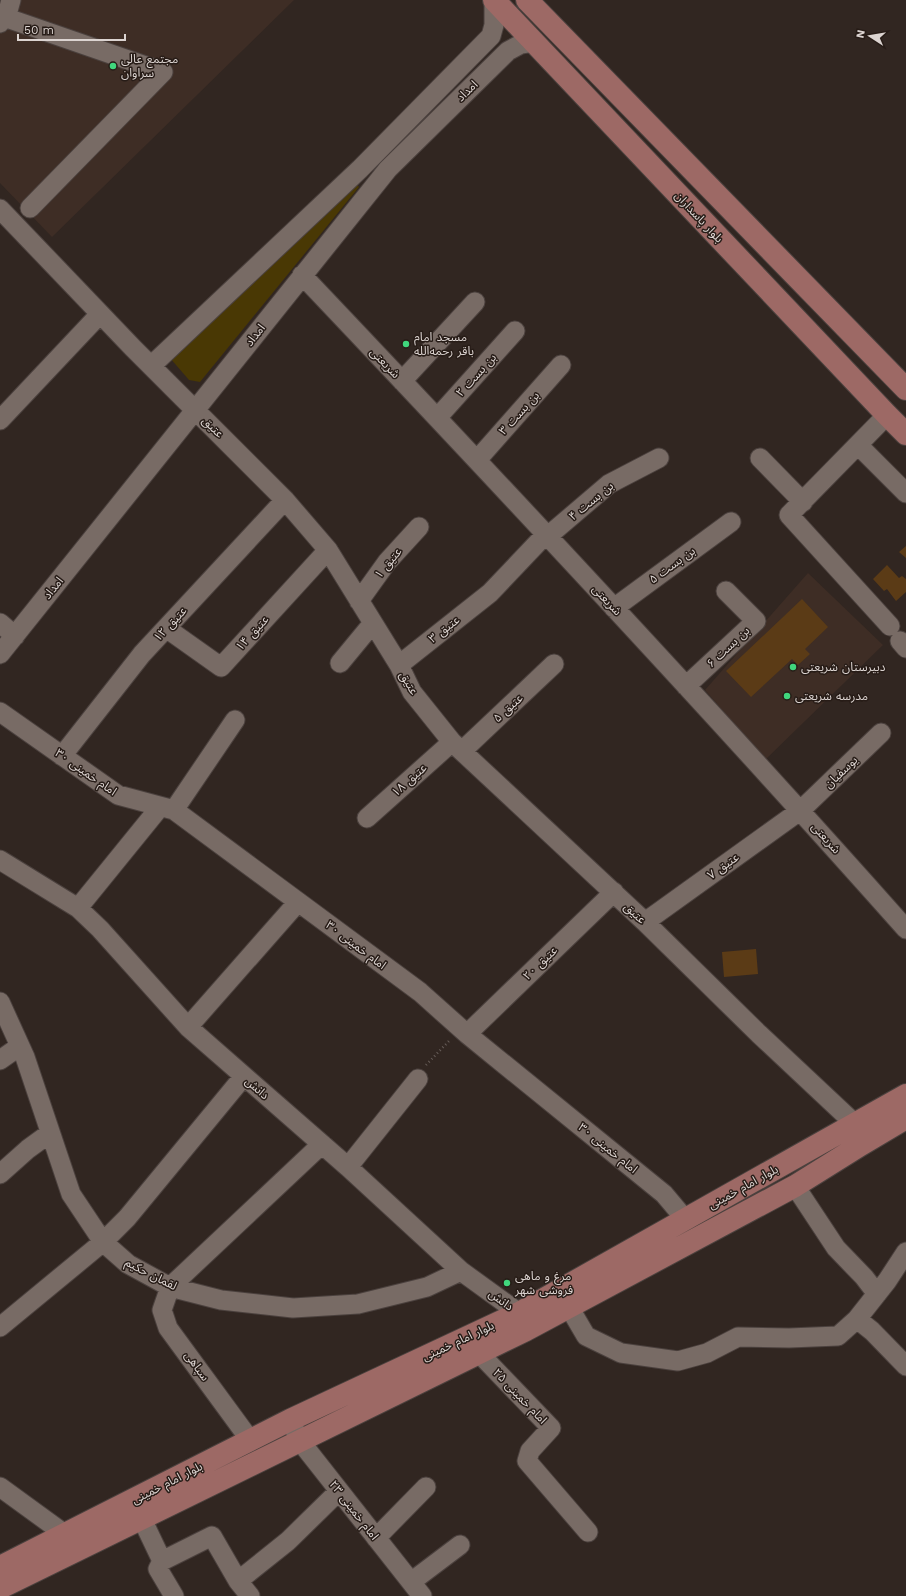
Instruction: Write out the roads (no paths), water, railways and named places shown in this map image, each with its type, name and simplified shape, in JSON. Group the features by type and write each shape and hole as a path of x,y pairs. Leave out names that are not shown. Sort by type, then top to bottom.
{"main road":[{"name":"بلوار پاسداران","path":"494,0 906,434"},
{"path":"527,0 906,389"},
{"name":"بلوار امام خمینی","path":"0,1588 479,1353 569,1307 795,1186 906,1095"},
{"name":"بلوار امام خمینی","path":"0,1567 66,1535 290,1420 519,1313 685,1219 861,1132 906,1118"}],"street":[{"name":"امداد","path":"151,366 360,169 491,36 494,25 494,0"},
{"path":"5,13 163,72 30,208"},
{"name":"امداد","path":"0,654 388,169 508,51 521,44 534,42"},
{"path":"360,169 376,184"},
{"name":"عتیق","path":"0,209 100,314 285,500 328,550 398,665 412,692 457,746 614,892 861,1132"},
{"name":"شریعتی","path":"302,275 547,535 801,810 906,929"},
{"path":"402,380 475,302"},
{"path":"0,420 100,314"},
{"name":"بن بست ۲","path":"437,418 515,332"},
{"name":"بن بست ۳","path":"477,460 561,366"},
{"path":"887,415 859,446 790,515 890,626"},
{"path":"859,446 906,493"},
{"name":"بن بست ۴","path":"490,593 547,535 609,484 659,458"},
{"path":"760,458 803,502"},
{"name":"عتیق ۱۲","path":"62,756 142,654 285,500"},
{"name":"بن بست ۵","path":"614,608 731,522"},
{"name":"عتیق ۱","path":"359,601 387,562 419,527"},
{"name":"عتیق ۱۴","path":"166,628 221,667 328,550"},
{"name":"بن بست ۶","path":"686,686 756,621 726,591"},
{"name":"عتیق ۳","path":"398,665 490,593"},
{"path":"0,623 14,636"},
{"path":"340,663 373,623"},
{"name":"عتیق ۵","path":"457,746 554,664"},
{"name":"امام خمینی ۳۰","path":"0,712 118,795 167,809 298,902 420,992 464,1031 664,1194 685,1219"},
{"path":"78,908 167,809 235,720"},
{"name":"یوسفیان","path":"801,810 881,733"},
{"name":"عتیق ۱۸","path":"367,818 457,746"},
{"name":"عتیق ۷","path":"645,922 801,810"},
{"name":"دانش","path":"0,860 78,908 100,929 188,1027 348,1167 461,1271 519,1313"},
{"name":"عتیق ۲۰","path":"464,1031 614,892"},
{"path":"188,1027 298,902"},
{"name":"لقمان حکیم","path":"0,1002 25,1057 71,1194 103,1242 128,1264 170,1287 221,1300 293,1308 358,1304 427,1287 461,1271"},
{"path":"0,1060 20,1046"},
{"path":"0,1327 103,1242 127,1218 244,1076"},
{"path":"348,1167 418,1079"},
{"path":"0,1174 28,1149 50,1134"},
{"path":"170,1287 322,1144"},
{"path":"795,1186 836,1248 864,1277 877,1294"},
{"path":"569,1307 586,1336 621,1353 678,1361 707,1353 738,1337 789,1338 838,1336 857,1319 877,1294 906,1252"},
{"name":"سپاهی","path":"170,1287 162,1310 168,1328 250,1440"},
{"path":"857,1319 872,1331 906,1366"},
{"name":"امام خمینی ۲۵","path":"479,1353 551,1428 530,1452 527,1461 588,1532"},
{"name":"امام خمینی ۲۳","path":"290,1420 300,1441 418,1592"},
{"path":"0,1487 66,1535"},
{"path":"376,1538 426,1487"},
{"path":"238,1581 288,1540 339,1491"},
{"path":"142,1519 162,1561"},
{"path":"174,1596 158,1569 162,1561 212,1536 238,1581 250,1596"},
{"path":"418,1592 460,1545"}],"place":[{"name":"مجتمع عالی سراوان","path":"113,66"},
{"name":"مسجد امام باقر رحمه‌الله","path":"406,344"},
{"name":"دبیرستان شریعتی","path":"793,667"},
{"name":"مدرسه شریعتی","path":"787,696"},
{"name":"مرغ و ماهی فروشی شهر","path":"507,1283"}]}
